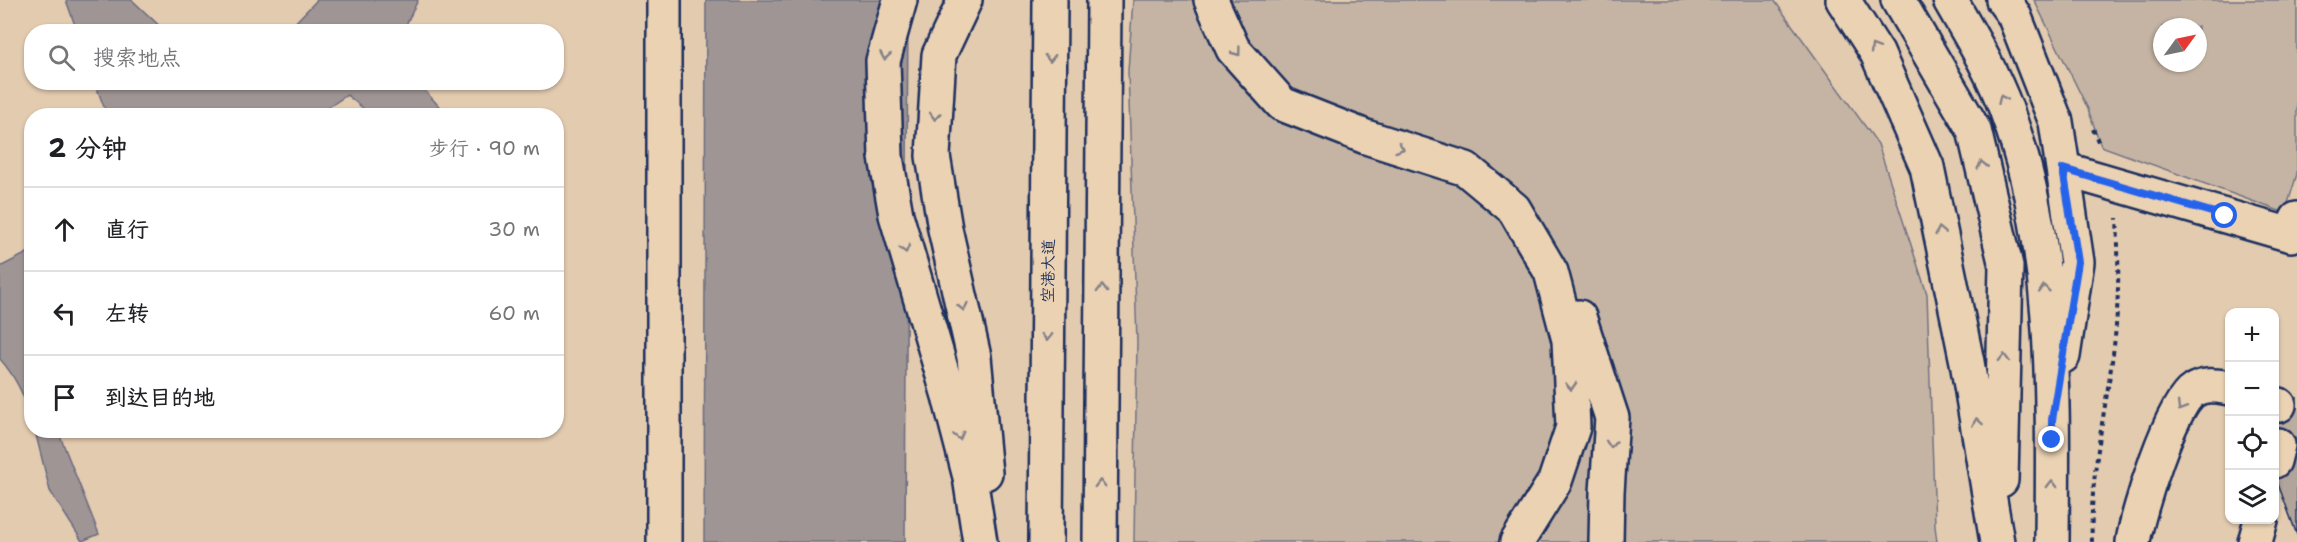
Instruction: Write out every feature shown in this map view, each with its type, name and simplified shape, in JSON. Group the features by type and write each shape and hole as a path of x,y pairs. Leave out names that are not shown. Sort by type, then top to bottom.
{"main road":[{"path":"664,0 664,542"},
{"path":"900,0 883,61 886,157 896,214 970,477 980,542"},
{"path":"965,0 939,55 933,156 945,229 974,357 991,542"},
{"name":"空港大道","path":"1046,542 1050,0"},
{"path":"1100,542 1104,0"},
{"path":"1211,0 1233,49 1282,104 1366,137 1466,169 1514,209 1578,317 1612,418 1606,542"},
{"path":"1843,0 1877,53 1927,167 1967,362 1998,542"},
{"path":"1898,0 1974,130 2006,266 1998,542"},
{"path":"1950,0 1973,39 2006,107 2024,163 2038,230 2050,351 2052,542"},
{"path":"2003,0 2014,15 2056,122 2078,262 2052,420"},
{"path":"2063,169 2291,235 2297,219"},
{"path":"1517,542 1555,481 1573,427 1569,340 1551,272"},
{"path":"2133,542 2156,460 2179,410 2191,391 2207,385 2225,387"},
{"path":"2255,542 2260,524"}],"shaded area":[{"path":"66,0 132,0 158,24 75,24"},
{"path":"317,0 418,0 406,24 294,24"},
{"path":"706,0 908,0 905,542 704,542"},
{"path":"1133,0 1774,0 1878,144 1927,294 1937,542 1134,542 1137,341 1128,71"},
{"path":"2034,0 2297,0 2297,174 2285,213 2101,146 2088,109"},
{"path":"98,90 424,90 441,108 363,108 347,95 328,108 104,108"},
{"path":"24,255 24,398 0,359 0,267"},
{"path":"37,438 61,438 99,534 82,541 50,491"}],"building":[{"path":"2297,397 2297,535 2279,487 2279,462"}],"tunnel":[{"path":"2279,405 2284,425 2279,442"}],"route":[{"path":"2052,440 2052,420 2078,262 2063,169 2225,216"}]}
